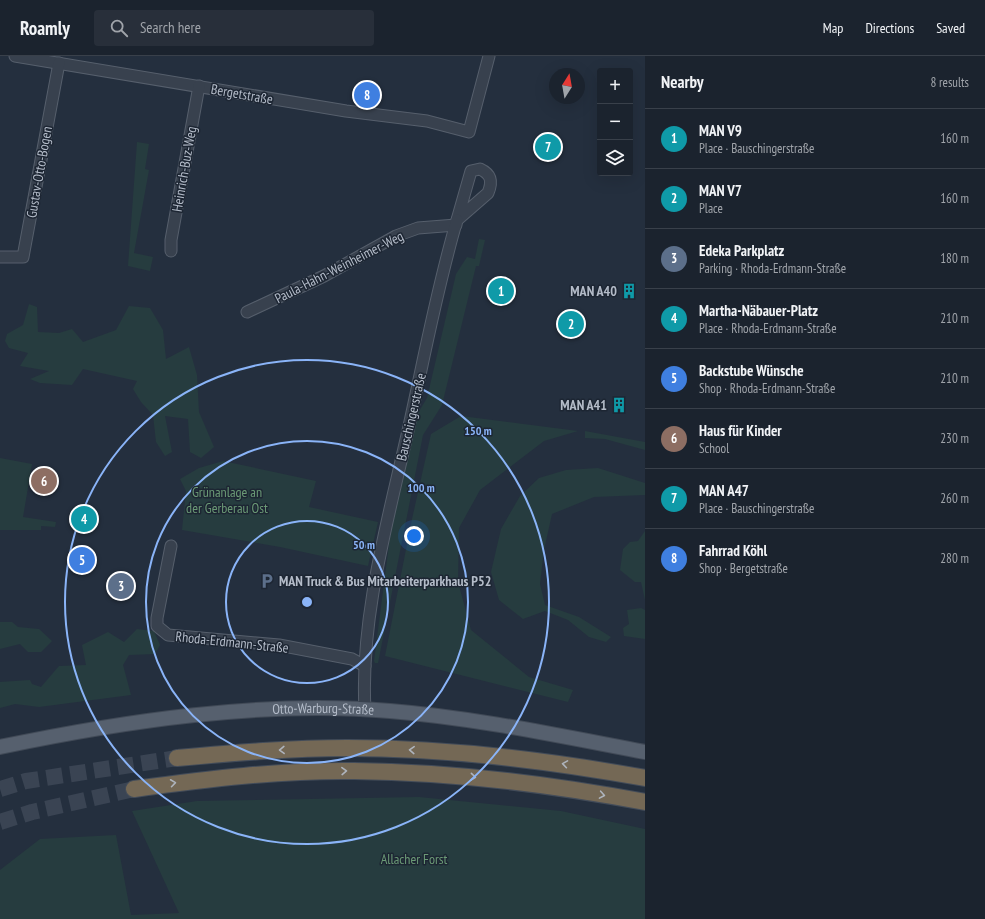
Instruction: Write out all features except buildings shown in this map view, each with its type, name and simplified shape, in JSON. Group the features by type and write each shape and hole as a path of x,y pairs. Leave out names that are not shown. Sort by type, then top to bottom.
{"highway":[{"path":"178,758 254,751 346,748 398,749 504,756 583,767 645,778"},
{"path":"134,789 200,780 274,774 353,771 456,775 540,784 645,802"}],"main road":[{"name":"Otto-Warburg-Straße","path":"0,747 55,736 144,722 300,708 365,710 438,716 507,726 645,752"}],"street":[{"name":"Bergetstraße","path":"14,56 346,111 427,121 469,132 489,56"},
{"name":"Gustav-Otto-Bogen","path":"0,257 23,257 59,63"},
{"name":"Heinrich-Buz-Weg","path":"171,251 170,244 199,86"},
{"name":"Paula-Hahn-Weinheimer-Weg","path":"247,312 324,276 396,236 418,228 456,223"},
{"name":"Bauschingerstraße","path":"365,710 365,666 373,600 387,522 456,223"},
{"name":"Rhoda-Erdmann-Straße","path":"171,546 156,618 157,626 168,635 279,645 352,659 365,666"}],"green space":[{"path":"137,142 149,144 145,169 149,170 134,253 153,257 150,271 128,266"},
{"path":"479,239 485,240 479,266 476,266 442,405 423,435 378,663 375,663 374,661 391,529 418,413 427,398 456,274 467,257 475,259"},
{"path":"29,304 37,307 38,332 59,333 72,329 83,342 116,330 129,306 150,308 163,330 166,359 189,347 197,375 199,412 214,447 201,458 190,452 188,419 165,416 172,452 165,456 156,442 153,415 141,402 133,389 137,381 83,369 72,385 40,383 30,379 49,371 20,366 28,353 9,348 5,341 7,334 23,325"},
{"path":"461,416 578,431 544,441 480,490 459,528 458,582 471,630 529,677 573,690 568,702 385,656 412,519 431,434"},
{"path":"585,431 645,442 645,450 605,439 585,438"},
{"path":"0,458 32,464 23,517 56,522 55,527 41,526 41,530 0,530"},
{"name":"Grünanlage an der Gerberau Ost","path":"223,461 316,481 309,507 378,522 368,566 280,547 182,530 186,491 180,479 199,468"},
{"path":"598,468 645,483 645,495 594,497 552,514 544,550 540,584 545,605 579,617 611,637 606,642 589,637 568,620 545,611 523,619 499,600 491,572 501,529 520,496 539,478 566,470"},
{"path":"645,531 645,600 641,582 635,582 620,570 623,549 630,542 638,541"},
{"path":"641,608 645,610 645,639 624,636 623,628 629,624 627,610"},
{"path":"0,622 12,622 18,627 39,629 52,641 41,652 28,652 20,644 0,649"},
{"path":"137,629 154,631 160,645 155,654 129,655 123,665 131,695 39,707 15,704 0,708 0,682 30,680 32,684 41,687 59,666 86,665 82,645 108,632 124,642"},
{"name":"Allacher Forst","path":"419,797 561,811 645,829 645,919 0,919 0,870 40,839 116,835 131,915 179,913 132,811 197,801"}],"tunnel":[{"path":"0,789 26,781 177,758"},
{"path":"0,822 32,812 134,789"}],"place":[{"name":"Fahrrad Köhl","path":"367,95"},
{"name":"MAN A47","path":"548,147"},
{"name":"MAN V9","path":"501,291"},
{"name":"MAN A40","path":"629,291"},
{"name":"MAN V7","path":"571,324"},
{"name":"MAN A41","path":"619,405"},
{"name":"Haus für Kinder","path":"44,481"},
{"name":"Martha-Näbauer-Platz","path":"84,519"},
{"name":"Backstube Wünsche","path":"82,560"},
{"name":"MAN Truck & Bus Mitarbeiterparkhaus P52","path":"267,581"},
{"name":"Edeka Parkplatz","path":"121,586"}]}
